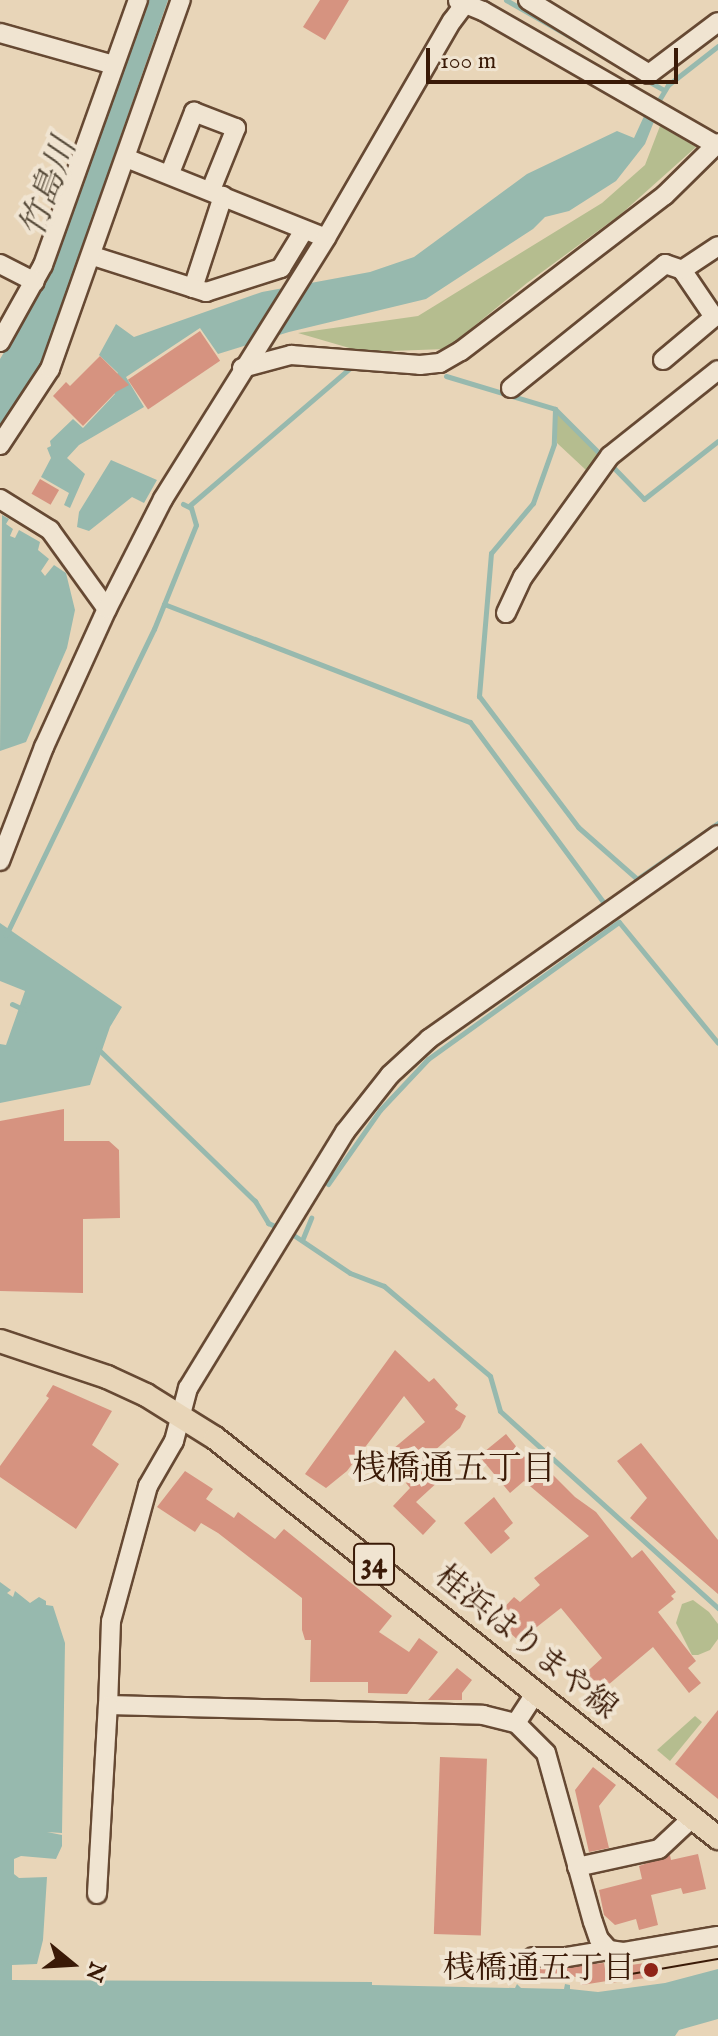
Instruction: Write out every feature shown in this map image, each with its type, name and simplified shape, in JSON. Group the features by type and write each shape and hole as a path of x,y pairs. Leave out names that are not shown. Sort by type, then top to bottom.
{"main road":[{"name":"桂浜はりまや線","path":"0,1341 107,1377 181,1416 215,1438 718,1838"}],"street":[{"path":"0,342 35,282 138,0"},
{"path":"0,445 46,378 93,256 181,0"},
{"path":"528,0 649,74 718,22"},
{"path":"0,861 44,747 107,609 163,499 245,363 326,238 463,2 714,143 665,195 461,351 440,363 420,365 291,355 245,363"},
{"path":"0,33 114,65"},
{"path":"170,173 194,112 236,128 193,288"},
{"path":"126,158 170,173 303,232 326,238"},
{"path":"93,256 206,292 281,268 303,232"},
{"path":"682,270 718,246"},
{"path":"0,264 35,282"},
{"path":"511,388 665,264 682,270 714,317 663,360"},
{"path":"506,613 523,577 610,456 718,370"},
{"path":"0,499 50,530 107,609"},
{"path":"97,1894 111,1621 148,1486 174,1441 188,1388 278,1246 345,1132 390,1075 429,1039 718,835"},
{"path":"516,1723 535,1694"},
{"path":"108,1705 483,1715 516,1723 546,1753 599,1939 616,1951"},
{"path":"577,1867 659,1849 692,1818"},
{"path":"533,1957 567,1957 718,1936"}],"green space":[{"path":"660,126 696,147 621,214 527,283 446,349 363,352 298,333 418,316 602,203 645,165"},
{"path":"557,413 600,455 587,471 557,443"},
{"path":"693,1600 709,1612 718,1624 718,1639 710,1650 698,1655 692,1655 676,1623 682,1604"},
{"path":"695,1716 702,1722 670,1761 657,1750"}],"water":[{"path":"144,0 168,0 40,367 0,429 0,359 43,287"},
{"path":"645,114 655,119 645,144 616,181 569,211 545,217 533,229 426,299 289,332 218,354 200,328 126,377 144,407 79,445 67,458 85,474 70,508 64,505 69,493 41,477 51,458 47,448 51,446 50,441 73,419 83,428 115,394 106,385 118,373 99,355 116,324 134,337 262,292 370,272 414,257 527,174 617,131 634,138"},
{"path":"111,460 157,480 144,503 132,497 89,531 77,527 79,512"},
{"path":"2,515 9,519 6,524 13,529 10,536 15,538 19,530 40,542 38,550 49,559 41,571 45,576 54,565 66,573 75,610 67,648 26,742 0,751"},
{"path":"0,923 122,1007 110,1027 90,1085 0,1103 0,1044 6,1045 25,991 0,981"},
{"path":"0,1582 11,1590 7,1593 13,1597 15,1591 30,1603 39,1597 46,1601 46,1605 53,1606 65,1643 62,1833 47,1832 62,1835 62,1846 56,1859 21,1856 14,1859 14,1874 19,1878 47,1877 43,1940 37,1964 12,1965 12,1980 372,1982 372,1985 515,1988 517,1984 521,1988 564,1989 565,1984 570,1985 570,1989 598,1992 665,1983 718,1969 718,2019 679,2030 675,2036 0,2036"}],"building":[{"path":"320,0 349,0 325,40 303,27"},
{"path":"200,331 220,361 148,409 128,380"},
{"path":"100,356 129,385 116,392 83,426 53,396 66,382 70,386"},
{"path":"40,479 59,490 51,505 32,494"},
{"path":"64,1109 64,1141 109,1141 119,1150 120,1218 83,1219 83,1293 0,1291 0,1121"},
{"path":"395,1350 429,1382 434,1378 458,1405 455,1409 466,1416 460,1428 424,1460 441,1479 416,1502 436,1521 423,1535 393,1506 410,1488 406,1483 410,1480 387,1454 425,1422 404,1396 347,1471 326,1488 305,1474"},
{"path":"53,1385 112,1411 92,1445 119,1464 76,1529 0,1477 0,1466 49,1398 46,1396"},
{"path":"506,1434 532,1466 538,1460 575,1497 596,1512 632,1558 642,1550 676,1592 671,1596 674,1599 658,1612 696,1661 688,1668 701,1683 689,1693 653,1647 595,1696 579,1679 602,1658 561,1608 519,1641 494,1618 514,1597 520,1602 540,1585 534,1578 589,1536 524,1481 510,1493 479,1456"},
{"path":"641,1443 718,1540 718,1594 630,1518 647,1498 617,1461"},
{"path":"185,1471 213,1489 206,1499 234,1518 238,1512 275,1539 284,1529 392,1616 379,1632 409,1652 419,1638 438,1652 407,1694 368,1693 368,1682 310,1682 311,1640 305,1640 302,1630 302,1598 218,1533 201,1523 195,1532 157,1507"},
{"path":"494,1497 513,1523 504,1531 510,1538 491,1554 464,1523"},
{"path":"457,1668 472,1680 462,1693 462,1700 428,1700"},
{"path":"718,1710 718,1799 675,1764"},
{"path":"440,1757 487,1759 481,1936 434,1934"},
{"path":"593,1767 616,1785 599,1806 609,1848 589,1852 575,1790"},
{"path":"698,1854 706,1889 683,1894 681,1888 651,1895 658,1925 639,1930 636,1919 615,1925 604,1915 599,1890 642,1879 639,1866 670,1855 671,1860"},
{"path":"604,1963 607,1981 582,1985 580,1977 537,1977 537,1969"},
{"path":"645,1963 647,1978 608,1983 606,1968"}],"waterway":[{"path":"506,0 664,90"},
{"path":"656,105 668,85 718,46"},
{"path":"189,506 351,367"},
{"path":"446,376 555,409 600,454"},
{"path":"555,409 554,444 533,503 491,553 479,696 578,827 637,879 718,823"},
{"path":"614,468 644,499 718,441"},
{"path":"6,935 154,629 196,525 191,508 183,504"},
{"path":"164,604 470,722 603,902"},
{"path":"328,1184 380,1110 428,1059 619,922 718,1043"},
{"path":"12,1004 25,1010"},
{"path":"98,1049 255,1201 268,1223 280,1228"},
{"path":"303,1238 311,1218"},
{"path":"289,1232 350,1273 384,1286 490,1376 500,1411 718,1608"}],"tram line":[{"path":"631,1974 718,1959"}],"place":[{"name":"桟橋通五丁目","path":"651,1970"}],"district":[{"name":"桟橋通五丁目","path":"454,1470"}],"water label":[{"name":"竹島川","path":"49,188"}]}
